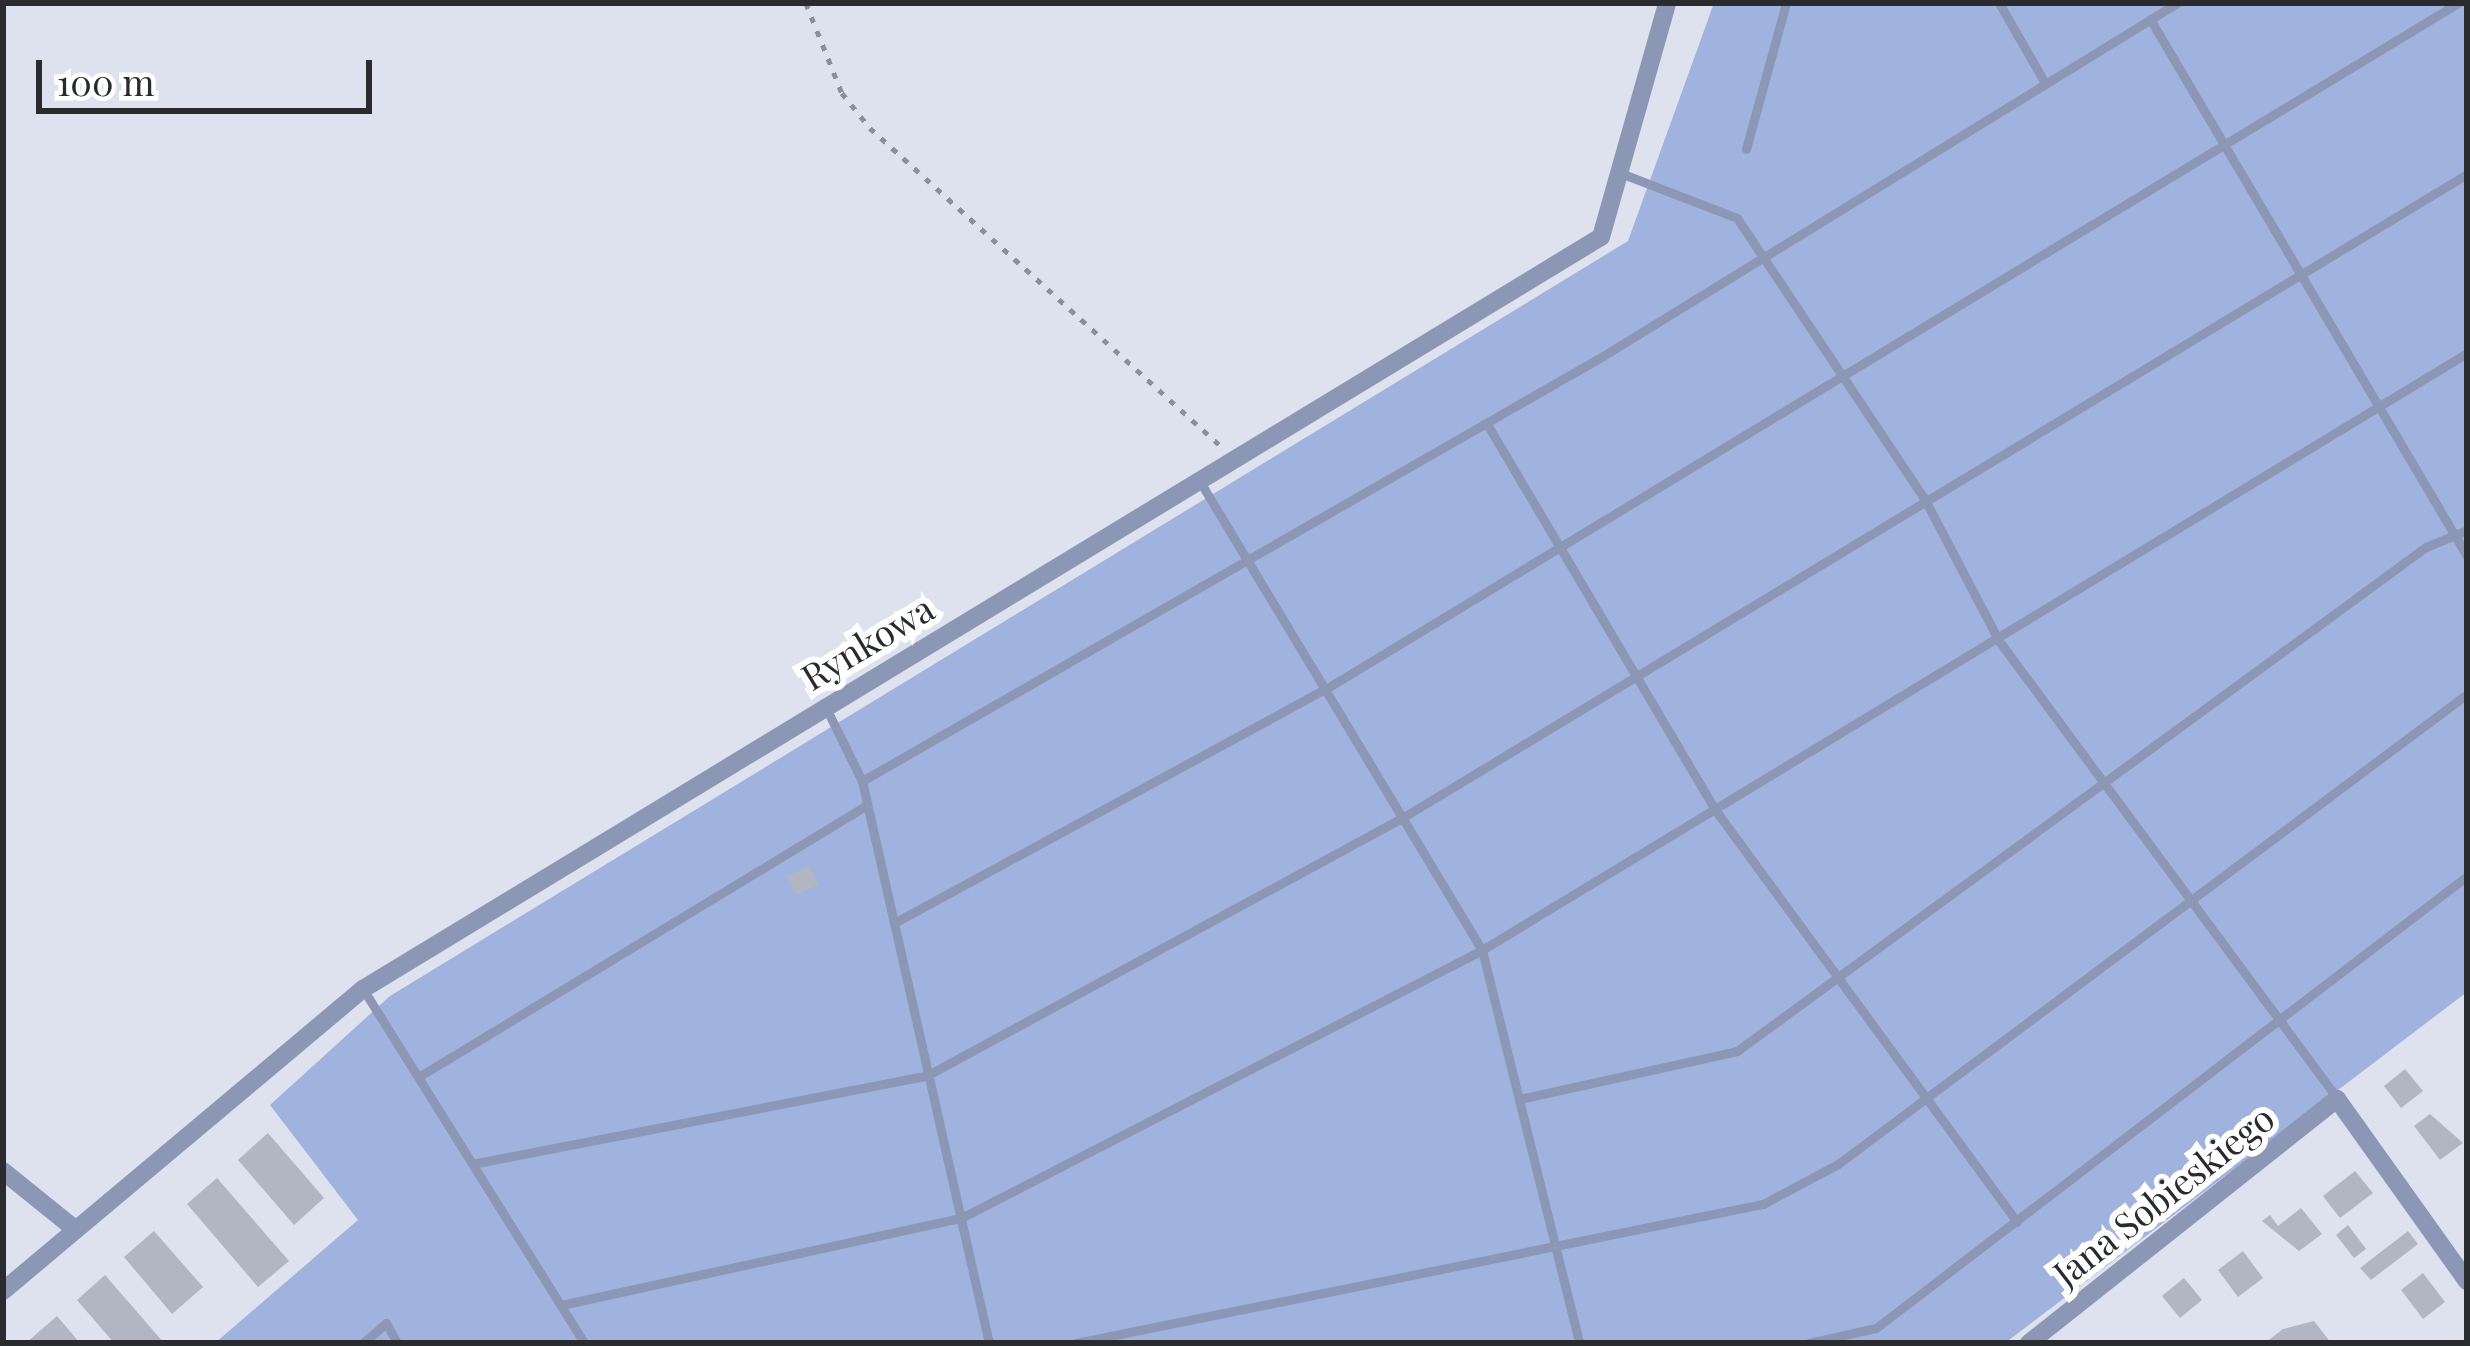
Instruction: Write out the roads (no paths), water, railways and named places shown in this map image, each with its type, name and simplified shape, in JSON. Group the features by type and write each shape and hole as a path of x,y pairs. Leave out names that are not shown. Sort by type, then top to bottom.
{"street":[{"name":"Rynkowa","path":"3,1291 363,988 1600,237 1623,174 1667,3"},
{"path":"2337,1099 2467,1281"},
{"name":"Jana Sobieskiego","path":"2029,1343 2337,1099"},
{"path":"3,1171 75,1229"}],"lane":[{"path":"1746,149 1786,3"},
{"path":"2000,3 2045,83"},
{"path":"862,781 1486,424 2177,3"},
{"path":"894,923 1324,690 2458,3"},
{"path":"2150,19 2462,532 2467,556"},
{"path":"1623,174 1737,218 1924,498 1999,641 2188,904 2337,1099"},
{"path":"477,1163 928,1075 1402,818 1924,498 2467,174"},
{"path":"561,1305 961,1218 1482,950 1999,641 2467,353"},
{"path":"1486,424 1563,543 1716,811 1831,980 2017,1222"},
{"path":"1199,480 1482,950 1524,1099 1579,1343"},
{"path":"1524,1099 1737,1051 2100,782 2462,532"},
{"path":"1076,1343 1556,1242 1763,1204 1926,1100 2467,694"},
{"path":"825,706 862,781 989,1343"},
{"path":"421,1076 867,805"},
{"path":"1809,1343 1876,1328 2467,876"},
{"path":"363,988 477,1163 584,1343"},
{"path":"363,1343 386,1323 397,1343"}]}
